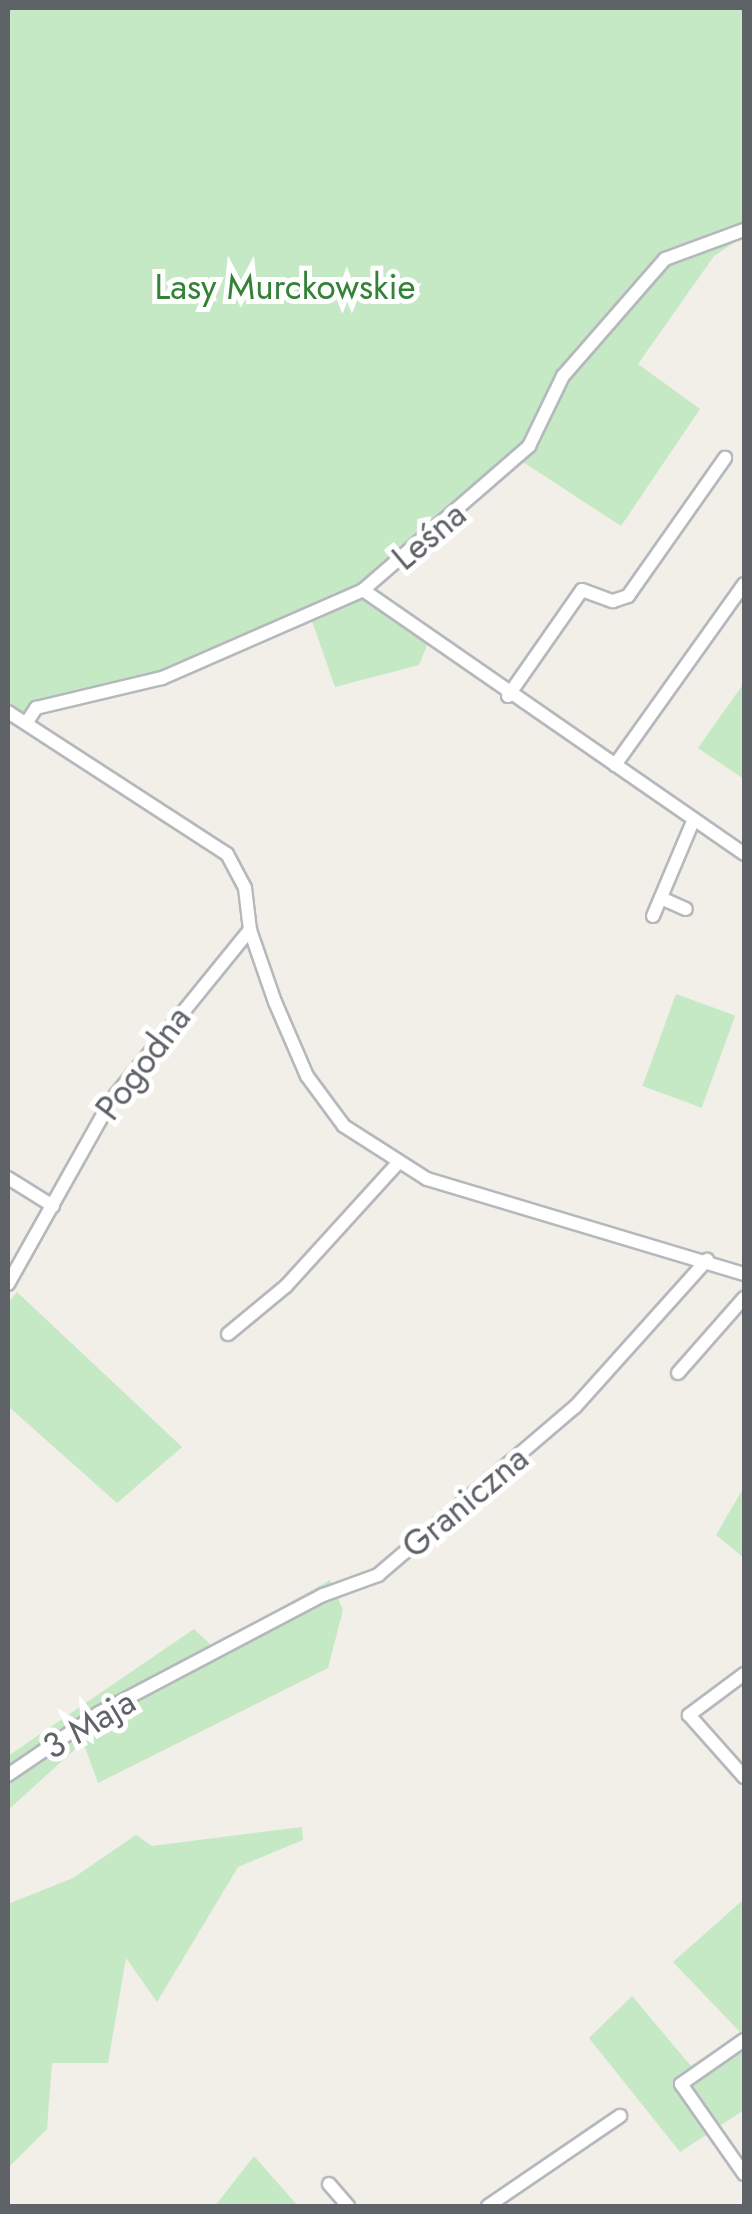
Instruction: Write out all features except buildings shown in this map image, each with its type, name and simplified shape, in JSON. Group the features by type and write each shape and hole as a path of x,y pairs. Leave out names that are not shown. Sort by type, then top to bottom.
{"street":[{"name":"Leśna","path":"27,722 36,708 162,678 364,590 529,446 562,376 665,258 744,230"},
{"path":"508,696 582,590 613,602 628,596 725,458"},
{"path":"615,766 744,584"},
{"path":"364,590 508,696 744,852"},
{"path":"8,712 227,854 245,888 250,930 307,1076 344,1126 397,1164 444,1185 744,1274"},
{"path":"653,916 694,819"},
{"path":"660,898 686,909"},
{"name":"Pogodna","path":"8,1284 110,1102 250,930"},
{"path":"228,1334 286,1286 397,1164"},
{"path":"8,1178 52,1206"},
{"name":"Graniczna","path":"172,1676 323,1594 378,1575 405,1555 575,1407 707,1260"},
{"path":"678,1372 744,1298"},
{"path":"744,1674 689,1715 744,1777"},
{"name":"3 Maja","path":"8,1775 100,1713 172,1676"},
{"path":"744,2040 681,2084 744,2174"},
{"path":"488,2206 620,2116"},
{"path":"329,2184 348,2206"}],"green space":[{"name":"Lasy Murckowskie","path":"8,8 744,8 744,227 660,257 568,363 527,443 360,583 141,678 18,714 8,708"},
{"path":"744,236 714,256 638,364 700,409 621,526 520,460 567,381 662,268"},
{"path":"366,596 428,643 419,665 335,687 311,618"},
{"path":"744,683 744,779 698,748"},
{"path":"676,994 735,1016 702,1108 642,1086"},
{"path":"17,1292 182,1447 117,1503 8,1406 8,1303"},
{"path":"744,1487 744,1558 716,1535"},
{"path":"330,1580 343,1610 328,1668 98,1783 83,1742 8,1810 8,1756 194,1629 212,1646"},
{"path":"302,1827 303,1840 238,1867 157,2002 126,1958 108,2063 52,2063 47,2129 8,2168 8,1904 73,1878 136,1835 152,1846"},
{"path":"744,1899 744,2110 680,2152 589,2038 632,1996 691,2066 741,2033 673,1962"},
{"path":"254,2156 298,2206 215,2206"}]}
